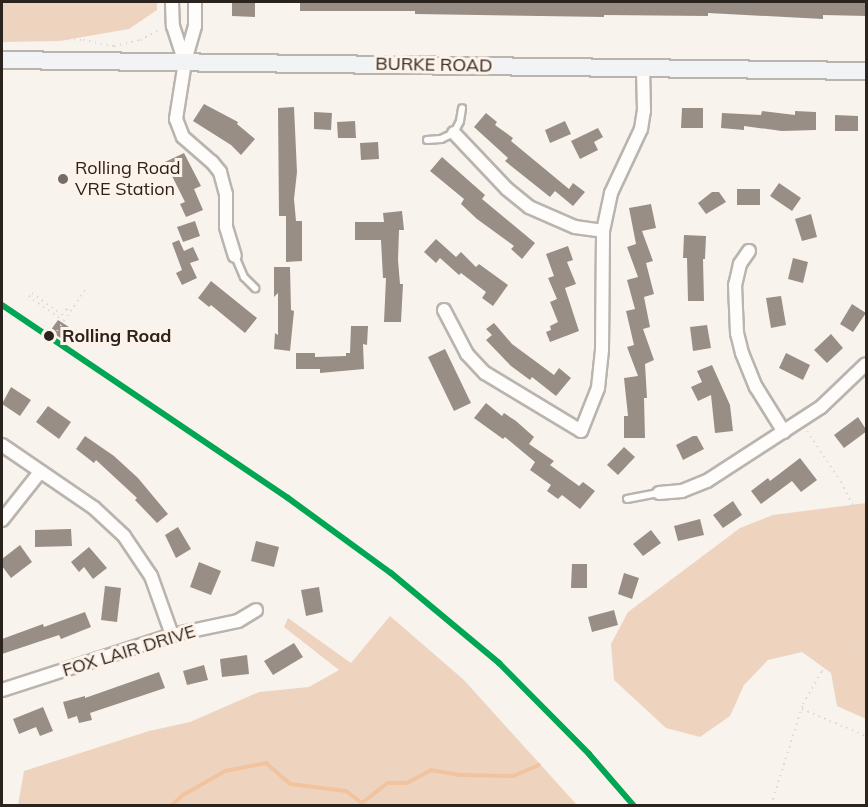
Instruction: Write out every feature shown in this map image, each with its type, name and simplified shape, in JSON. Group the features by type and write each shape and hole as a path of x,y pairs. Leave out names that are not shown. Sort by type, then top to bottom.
{"street":[{"path":"172,2 174,28 185,62"},
{"path":"195,2 195,26 185,62 177,109 178,127 190,146 212,162 220,172 226,194 228,236 235,256"},
{"name":"BURKE ROAD","path":"2,60 643,66 867,71"},
{"path":"444,310 467,354 485,373 581,431 597,387 602,350 603,231 611,193 641,129 644,111 643,66"},
{"path":"454,133 507,189 529,207 575,227 603,231"},
{"path":"749,251 740,264 735,285 737,333 742,353 756,387 784,432"},
{"path":"659,493 682,491 707,482 821,407 867,364"},
{"path":"2,445 94,508 124,537 151,576 172,635"},
{"path":"2,520 40,471"},
{"name":"FOX LAIR DRIVE","path":"2,690 172,635 238,621 256,610"}],"lane":[{"path":"428,140 441,139 454,133 460,122 462,108"},
{"path":"235,256 244,277 255,288"},
{"path":"627,499 659,493"}],"path":[{"path":"2,38 83,40 114,46 140,40 161,29 174,28"},
{"path":"57,331 84,290"},
{"path":"64,321 29,297 32,293 62,315 66,309 70,312"},
{"path":"800,420 841,482 867,531"},
{"path":"867,626 867,634"},
{"path":"774,806 773,799 802,708 822,671 867,641"},
{"path":"802,708 867,736"}],"shaded area":[{"path":"2,2 157,2 157,10 129,29 60,41 2,42"},
{"path":"866,503 866,719 837,706 831,673 802,652 768,660 744,685 730,716 700,737 666,728 614,680 611,644 628,612 740,528 773,515"},
{"path":"390,616 464,680 577,805 18,805 24,771 149,731 190,722 259,692 309,687 339,670 284,627 288,618 351,663"}],"building":[{"path":"232,2 255,2 255,17 232,16"},
{"path":"300,2 867,2 867,16 823,15 823,19 708,13 708,16 604,15 604,17 415,14 415,11 300,11"},
{"path":"204,104 238,122 237,124 255,139 241,155 231,145 193,121"},
{"path":"294,107 297,172 294,199 296,221 302,221 302,261 286,262 286,216 279,216 278,108"},
{"path":"682,108 703,108 703,128 681,128"},
{"path":"762,111 795,115 795,111 816,112 816,130 782,131 744,126 744,130 721,128 722,113 761,115"},
{"path":"314,112 332,113 331,130 314,129"},
{"path":"486,113 497,122 495,125 513,138 511,141 569,189 573,183 585,192 573,206 555,191 550,197 505,161 508,158 474,127"},
{"path":"835,115 858,116 858,131 835,131"},
{"path":"355,121 356,138 338,138 337,122"},
{"path":"565,121 571,134 550,143 545,130"},
{"path":"598,128 603,137 594,142 598,150 580,159 571,141"},
{"path":"378,142 379,159 361,160 360,143"},
{"path":"184,153 201,186 194,189 203,210 186,217 180,204 185,202 165,162"},
{"path":"442,157 485,195 482,199 535,243 522,259 511,249 514,246 477,219 461,204 464,199 430,171"},
{"path":"779,183 801,198 792,211 770,196"},
{"path":"737,189 760,189 760,205 737,205"},
{"path":"712,192 719,192 726,202 706,214 698,203"},
{"path":"651,204 656,228 642,231 653,261 646,263 654,294 644,297 650,327 643,329 654,360 645,364 647,398 644,398 645,438 624,438 624,416 628,416 624,378 638,376 627,347 634,345 626,311 635,309 627,280 638,277 627,247 636,244 629,208"},
{"path":"402,211 404,230 399,230 398,260 400,284 403,284 401,322 384,322 386,278 383,278 381,240 355,240 355,222 384,222 383,213"},
{"path":"811,214 817,237 802,241 795,219"},
{"path":"195,221 200,236 183,242 177,227"},
{"path":"684,235 706,236 705,259 703,259 704,301 688,301 687,258 683,258"},
{"path":"436,239 456,257 461,252 476,267 479,264 508,285 493,306 482,298 486,292 461,273 459,275 440,258 436,263 424,252"},
{"path":"179,240 184,251 193,247 199,260 190,263 197,278 182,285 176,273 182,270 172,243"},
{"path":"568,246 573,260 567,262 576,284 565,288 579,331 550,342 546,332 551,330 550,326 558,322 550,302 557,299 548,278 554,276 546,254"},
{"path":"793,258 808,262 803,283 788,279"},
{"path":"274,267 290,267 291,310 294,311 290,351 274,349 275,333 278,335 278,293 274,297"},
{"path":"211,281 257,318 245,333 211,305 209,307 198,298"},
{"path":"781,296 786,325 771,328 766,298"},
{"path":"852,304 866,313 853,332 840,324"},
{"path":"58,320 69,327 62,339 50,331"},
{"path":"494,323 512,344 554,375 559,368 571,378 556,396 532,377 530,380 511,366 486,340 492,335 486,329"},
{"path":"707,325 711,348 693,351 690,327"},
{"path":"351,326 368,326 367,345 363,344 364,369 320,373 320,369 296,369 296,353 315,353 315,357 346,356 346,353 350,353"},
{"path":"831,334 843,348 827,363 814,350"},
{"path":"445,349 471,403 454,411 428,357"},
{"path":"786,353 810,365 803,380 779,368"},
{"path":"712,365 730,405 733,431 715,433 711,395 698,401 691,387 702,382 697,371"},
{"path":"11,387 31,400 20,416 2,404"},
{"path":"486,403 502,416 504,413 516,421 534,437 529,444 554,461 550,465 579,486 583,482 595,491 580,509 562,495 558,499 547,491 551,485 530,470 535,462 505,437 503,439 474,418"},
{"path":"48,406 71,422 59,439 36,422"},
{"path":"858,417 867,431 844,448 834,435"},
{"path":"85,436 114,456 138,478 168,514 157,523 135,500 137,498 96,460 94,463 76,449"},
{"path":"697,436 704,449 683,460 676,445"},
{"path":"624,447 635,457 618,475 607,465"},
{"path":"800,458 817,480 801,492 792,481 761,504 751,491 768,478 770,481"},
{"path":"733,501 742,515 723,528 713,515"},
{"path":"700,519 704,535 678,541 674,526"},
{"path":"178,527 191,549 176,558 165,535"},
{"path":"71,529 72,546 35,547 35,530"},
{"path":"651,530 661,543 643,556 633,544"},
{"path":"256,541 279,547 274,567 251,561"},
{"path":"20,545 32,562 11,578 2,566 2,559"},
{"path":"89,547 107,568 93,579 84,567 79,572 71,562"},
{"path":"199,562 221,571 211,595 190,587"},
{"path":"572,564 587,564 587,588 571,588"},
{"path":"624,573 639,578 632,599 618,594"},
{"path":"105,586 121,588 117,622 101,620"},
{"path":"319,587 323,612 306,616 301,590"},
{"path":"614,610 618,625 592,632 588,617"},
{"path":"85,612 91,627 61,639 59,635 2,654 2,639"},
{"path":"294,643 303,657 273,675 264,661"},
{"path":"247,655 249,674 222,677 220,659"},
{"path":"204,665 208,680 187,685 183,671"},
{"path":"159,672 165,688 90,713 92,720 79,723 77,716 68,719 63,702 85,696 85,698"},
{"path":"43,707 53,731 40,736 36,727 19,734 13,719"}],"waterway":[{"path":"171,806 183,795 225,771 266,763 290,784 346,791 362,803 388,783 407,783 431,770 460,775 513,776 539,765"}],"transit line":[{"path":"2,305 288,498 391,573 499,663 589,754 634,806"}],"place":[{"name":"Rolling Road VRE Station","path":"63,179"},
{"name":"Rolling Road","path":"49,336"}]}
